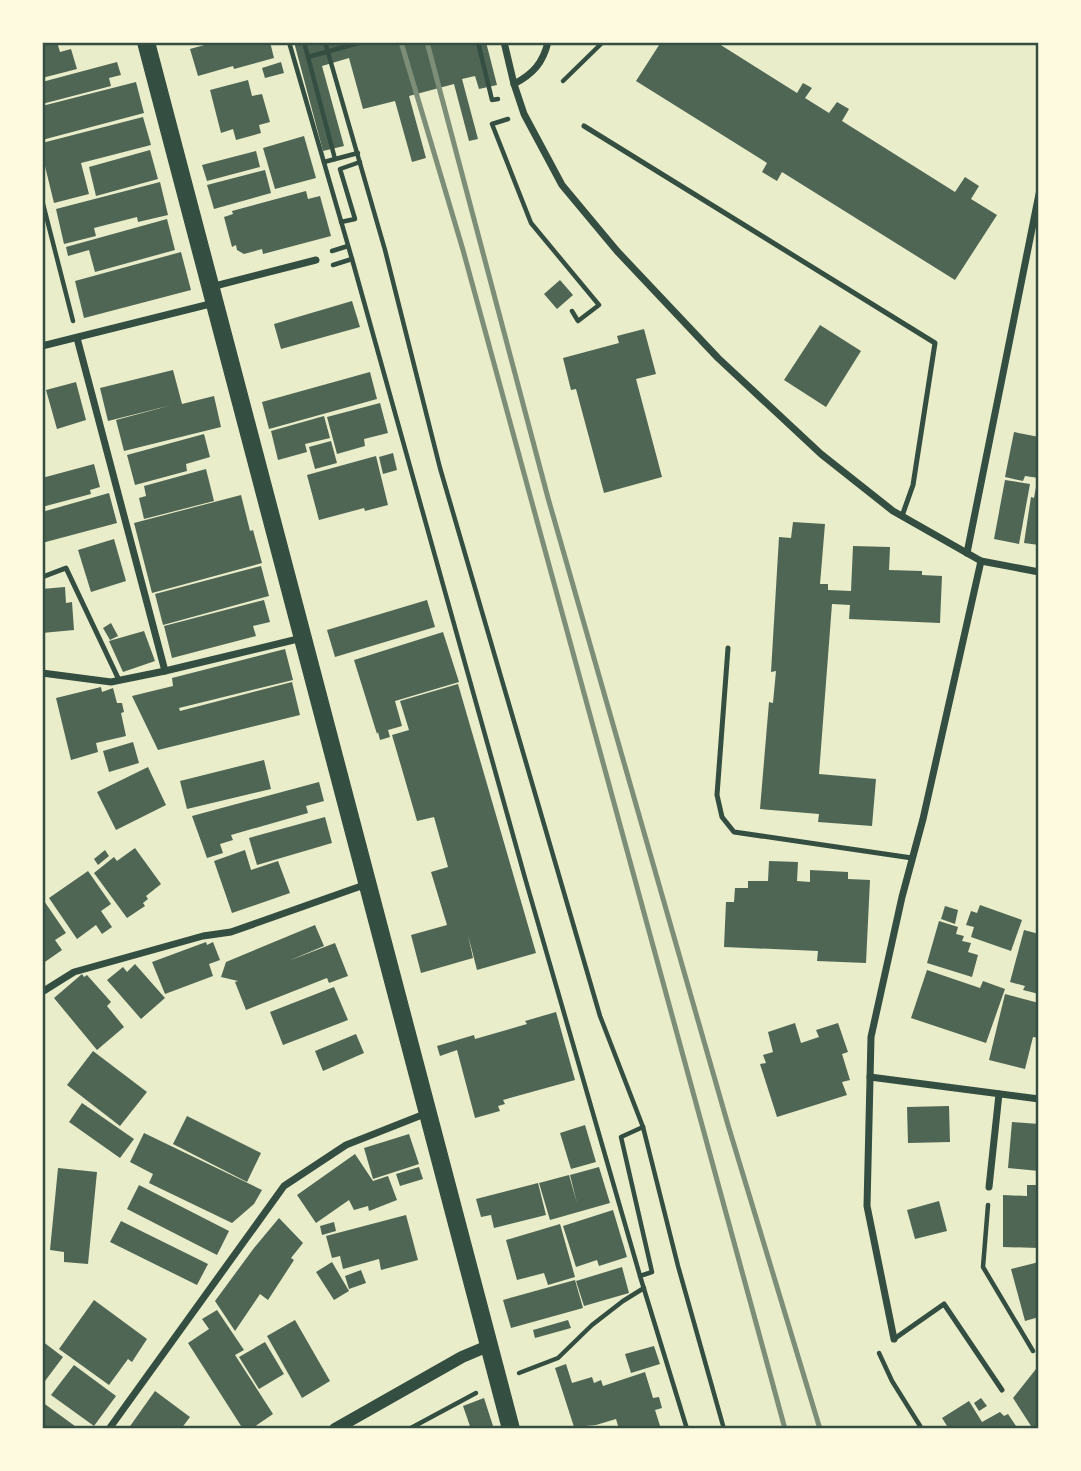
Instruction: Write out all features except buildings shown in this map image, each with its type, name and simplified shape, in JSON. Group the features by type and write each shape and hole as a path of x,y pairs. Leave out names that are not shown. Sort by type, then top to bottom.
{"main road":[{"path":"146,42 511,1429"}],"street":[{"path":"504,42 524,114 562,185 617,251 718,358 812,445 893,511 981,561 1039,572"},
{"path":"514,84 528,77 538,67 548,42"},
{"path":"967,554 1039,199"},
{"path":"42,346 77,338 316,260"},
{"path":"77,338 165,671"},
{"path":"894,1339 867,1206 871,1037 981,561"},
{"path":"42,673 111,682 303,638"},
{"path":"42,992 74,972 203,936 231,932 368,883"},
{"path":"870,1077 1039,1099"},
{"path":"989,1187 999,1094"},
{"path":"109,1429 284,1186 346,1145 428,1113"},
{"path":"335,1429 462,1357 488,1346"}],"lane":[{"path":"584,126 935,343 913,485 902,516"},
{"path":"45,576 66,568 119,680"},
{"path":"727,648 718,794 722,817 734,832 912,858"},
{"path":"894,1339 944,1304 1002,1390"}],"path":[{"path":"289,42 525,878 687,1429"},
{"path":"304,42 335,159"},
{"path":"325,42 385,250 440,468 600,1016 643,1128 724,1429"},
{"path":"308,57 362,42"},
{"path":"478,42 492,100"},
{"path":"563,81 603,42"},
{"path":"513,118 492,124 531,223 599,306 578,321 572,311"},
{"path":"324,162 358,153"},
{"path":"341,222 355,219 340,169 360,162"},
{"path":"42,200 77,338"},
{"path":"337,249 348,246"},
{"path":"640,1276 652,1272 621,1137 643,1128"},
{"path":"989,1187 983,1267 1033,1351"},
{"path":"410,1429 498,1381 558,1359 592,1325 644,1288"},
{"path":"894,1339 878,1352 892,1381 922,1429"}],"railway":[{"path":"401,42 463,250 785,1429"},
{"path":"427,42 548,498 728,1125 820,1429"}]}
